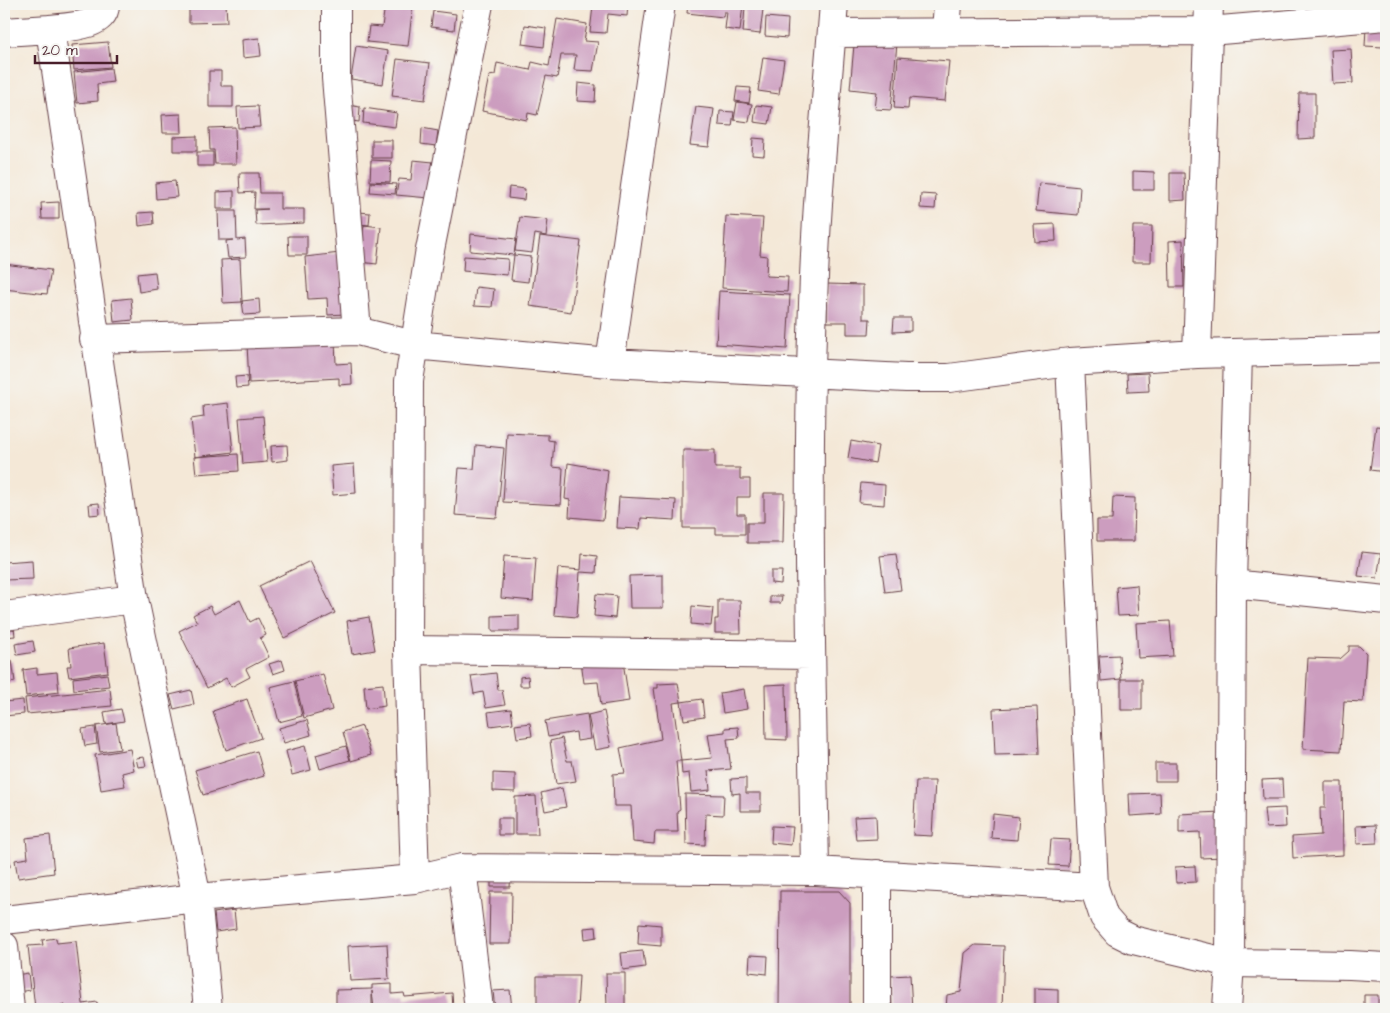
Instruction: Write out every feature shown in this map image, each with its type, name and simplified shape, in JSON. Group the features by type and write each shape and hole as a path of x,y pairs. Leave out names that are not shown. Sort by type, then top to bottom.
{"street":[{"path":"4,32 87,24 98,19 105,9 105,4"},
{"path":"336,4 336,78 357,331"},
{"path":"415,879 408,650 407,412 414,345 428,255 479,4"},
{"path":"610,364 660,4"},
{"path":"816,871 811,655 811,374 817,215 834,4"},
{"path":"946,31 948,4"},
{"path":"1197,354 1209,4"},
{"path":"832,34 946,31 1209,30 1386,16"},
{"path":"50,29 94,339 134,600 197,898 208,1009"},
{"path":"94,339 357,331 414,345 610,364 906,378 950,378 1070,362 1197,354 1386,349 1386,338"},
{"path":"1227,1009 1230,963 1232,584 1238,353"},
{"path":"1070,362 1094,887 1104,917 1117,932 1133,940 1230,963 1350,964 1386,967"},
{"path":"1232,584 1386,600"},
{"path":"4,616 134,600"},
{"path":"408,650 811,655"},
{"path":"4,920 197,898 415,879 462,868 816,871 1094,887"},
{"path":"462,868 480,1009"},
{"path":"876,874 878,1009"},
{"path":"4,946 10,1009"}],"building":[{"path":"189,4 226,4 227,22 189,23"},
{"path":"385,4 413,4 408,46 367,42 369,26 382,27"},
{"path":"583,4 628,4 627,16 608,14 606,33 590,32 593,6"},
{"path":"688,4 743,4 740,31 725,29 727,12 724,12 723,17 687,13"},
{"path":"745,7 763,9 760,34 743,32"},
{"path":"433,11 456,14 454,30 431,27"},
{"path":"766,17 788,19 787,38 765,36"},
{"path":"557,19 587,24 584,41 598,42 593,71 574,70 576,55 561,55 557,78 546,76 537,115 528,113 527,120 482,111 489,76 495,75 497,63 530,70 532,62 549,66"},
{"path":"525,25 546,28 544,47 522,44"},
{"path":"1366,28 1384,30 1383,47 1365,46"},
{"path":"259,38 261,56 243,58 242,40"},
{"path":"108,42 111,67 74,70 72,45"},
{"path":"897,43 891,110 875,109 877,92 850,89 854,45"},
{"path":"356,46 388,51 383,84 351,79"},
{"path":"1351,49 1353,83 1333,84 1331,50"},
{"path":"763,57 784,60 779,94 758,91"},
{"path":"898,57 949,61 945,101 909,98 908,109 894,108"},
{"path":"397,59 430,63 425,100 392,96"},
{"path":"111,68 113,82 97,84 98,101 77,103 74,72"},
{"path":"209,71 221,71 221,86 233,86 233,107 209,107"},
{"path":"578,83 596,85 595,102 577,101"},
{"path":"737,87 751,88 749,103 735,101"},
{"path":"1299,93 1315,93 1315,138 1298,139"},
{"path":"737,102 752,104 749,122 734,120"},
{"path":"348,105 360,107 359,122 346,120"},
{"path":"756,105 772,107 769,124 754,122"},
{"path":"258,106 260,127 238,128 237,107"},
{"path":"696,107 714,109 709,147 690,145"},
{"path":"364,108 397,113 395,127 363,123"},
{"path":"720,111 734,112 732,126 719,125"},
{"path":"181,114 182,133 163,133 162,115"},
{"path":"235,127 236,164 215,164 214,150 210,150 209,128"},
{"path":"422,128 438,131 436,146 421,144"},
{"path":"197,136 197,151 173,151 173,137"},
{"path":"753,138 765,139 764,156 752,155"},
{"path":"372,140 392,140 392,158 372,158"},
{"path":"197,152 213,152 213,166 197,166"},
{"path":"371,160 391,161 390,182 370,181"},
{"path":"413,160 433,162 429,198 396,195 399,179 411,180"},
{"path":"1133,171 1154,172 1154,190 1133,190"},
{"path":"239,173 259,173 260,193 280,193 280,209 304,209 304,223 256,225 255,210 268,209 254,209 255,192 240,193"},
{"path":"1170,173 1184,173 1185,200 1170,201"},
{"path":"175,181 177,197 156,199 155,183"},
{"path":"371,182 396,184 395,194 370,192"},
{"path":"1039,183 1080,187 1078,215 1036,211"},
{"path":"509,187 525,189 524,200 508,198"},
{"path":"234,191 234,209 217,209 217,192"},
{"path":"921,194 936,195 935,209 920,208"},
{"path":"59,202 59,219 42,219 41,203"},
{"path":"218,211 236,211 237,240 245,239 246,257 228,258 226,241 233,240 219,240"},
{"path":"153,212 154,224 139,226 138,213"},
{"path":"359,212 370,213 369,225 358,224"},
{"path":"726,216 763,218 760,255 767,256 766,276 788,277 787,292 722,288"},
{"path":"520,217 548,220 546,236 535,234 532,253 515,251"},
{"path":"1055,224 1056,241 1035,242 1034,225"},
{"path":"364,225 381,227 377,264 359,262"},
{"path":"1133,226 1152,226 1151,262 1132,262"},
{"path":"471,234 516,239 514,255 470,251"},
{"path":"288,236 307,236 307,255 289,255"},
{"path":"540,236 581,241 571,312 530,306"},
{"path":"1183,240 1184,287 1170,287 1169,241"},
{"path":"340,253 345,314 328,315 327,298 308,299 305,257"},
{"path":"514,255 531,257 528,282 511,280"},
{"path":"464,256 508,259 507,275 463,271"},
{"path":"240,259 242,302 223,303 221,260"},
{"path":"4,264 51,270 47,294 4,289"},
{"path":"155,272 157,289 139,292 137,274"},
{"path":"827,284 863,285 863,319 870,319 869,334 847,334 847,322 827,322"},
{"path":"476,287 494,289 492,307 474,306"},
{"path":"719,291 790,295 787,349 716,344"},
{"path":"131,298 133,320 114,322 112,300"},
{"path":"259,299 260,314 244,315 242,301"},
{"path":"894,318 911,318 911,331 893,332"},
{"path":"335,340 336,364 351,363 352,384 339,385 339,378 249,383 247,344"},
{"path":"1148,373 1149,391 1128,392 1127,374"},
{"path":"247,376 248,387 236,388 235,377"},
{"path":"228,403 233,452 195,457 191,419 204,417 203,406"},
{"path":"263,416 267,462 243,464 239,418"},
{"path":"1376,426 1386,427 1386,472 1370,470"},
{"path":"507,433 548,435 548,440 554,441 552,467 563,468 561,505 503,502"},
{"path":"851,441 878,446 875,463 848,458"},
{"path":"287,445 288,460 272,462 271,446"},
{"path":"476,445 504,448 497,518 455,515 459,468 474,469"},
{"path":"683,450 715,450 715,468 740,468 740,479 750,479 750,497 737,497 737,514 745,514 745,534 716,534 716,528 683,528"},
{"path":"238,454 239,471 196,474 194,457"},
{"path":"568,463 608,470 603,520 569,517 570,500 565,499"},
{"path":"354,464 356,493 333,495 331,466"},
{"path":"861,483 885,485 884,505 859,503"},
{"path":"764,493 784,493 783,543 747,543 747,523 764,523"},
{"path":"619,497 676,500 675,520 641,518 640,529 617,528"},
{"path":"1113,497 1135,498 1134,541 1097,541 1097,520 1112,520"},
{"path":"99,503 100,514 90,515 89,504"},
{"path":"1362,552 1381,554 1377,578 1358,576"},
{"path":"582,554 597,556 596,573 580,572 577,617 554,615 558,568 581,570"},
{"path":"896,554 901,590 885,592 880,556"},
{"path":"504,556 536,558 533,601 501,598"},
{"path":"32,560 33,579 4,580 4,562"},
{"path":"310,561 335,613 284,638 259,586"},
{"path":"771,571 782,571 781,584 771,583"},
{"path":"663,575 663,608 630,608 629,576"},
{"path":"1137,585 1139,615 1118,616 1116,587"},
{"path":"596,594 617,596 615,618 594,616"},
{"path":"770,596 782,596 781,603 770,603"},
{"path":"240,600 250,622 258,618 266,635 260,638 269,657 246,669 250,677 231,687 226,678 207,688 179,631 197,622 193,615 210,606 214,614"},
{"path":"718,600 740,600 741,633 715,633 715,619 718,619"},
{"path":"692,606 713,608 711,626 691,624"},
{"path":"519,615 519,631 492,631 492,616"},
{"path":"369,617 375,650 352,654 347,621"},
{"path":"1170,621 1173,656 1138,658 1136,623"},
{"path":"14,627 15,636 5,637 4,628"},
{"path":"33,641 35,652 17,655 15,644"},
{"path":"104,643 108,672 69,677 67,666 71,666 69,648"},
{"path":"1349,646 1359,646 1366,653 1363,702 1344,701 1341,751 1303,749 1308,658 1340,659 1349,651"},
{"path":"622,655 629,701 601,705 598,682 584,683 581,661"},
{"path":"1119,655 1121,679 1101,681 1099,656"},
{"path":"12,660 15,682 4,684 4,662"},
{"path":"282,660 285,670 273,674 269,664"},
{"path":"37,668 37,674 57,672 59,692 26,696 23,670"},
{"path":"496,673 498,690 502,690 505,705 486,708 483,692 474,694 471,676"},
{"path":"107,674 109,686 74,690 73,678"},
{"path":"323,674 332,710 304,718 295,681"},
{"path":"528,676 529,686 520,686 520,677"},
{"path":"1121,679 1142,679 1142,710 1121,710"},
{"path":"294,681 302,716 279,722 270,687"},
{"path":"678,683 681,702 673,703 681,761 676,761 680,809 677,811 678,832 655,832 654,844 633,842 631,806 614,806 613,774 625,773 620,748 661,739 654,688 658,688 658,684"},
{"path":"383,684 385,706 366,709 364,686"},
{"path":"786,684 787,740 766,739 765,685"},
{"path":"110,689 112,706 27,714 25,698"},
{"path":"744,689 747,709 723,713 720,693"},
{"path":"191,690 194,704 174,709 170,695"},
{"path":"247,699 261,738 226,750 213,711"},
{"path":"702,699 704,717 684,720 681,702"},
{"path":"23,700 24,714 4,716 4,702"},
{"path":"1037,707 1039,754 995,755 993,709"},
{"path":"121,709 124,721 106,724 104,712"},
{"path":"511,709 513,723 490,726 488,712"},
{"path":"604,711 611,747 595,750 588,715"},
{"path":"587,714 590,739 577,741 576,732 548,737 545,721"},
{"path":"307,720 311,735 284,743 279,728"},
{"path":"116,723 120,749 100,752 96,726"},
{"path":"530,723 532,736 517,738 515,725"},
{"path":"362,726 371,755 351,761 343,732"},
{"path":"95,727 97,744 85,746 82,729"},
{"path":"738,727 739,738 727,739 731,769 708,771 710,790 691,792 689,773 682,774 681,761 712,758 708,734 725,732 725,728"},
{"path":"562,738 567,761 572,761 576,781 556,784 550,741"},
{"path":"305,746 311,770 292,775 286,751"},
{"path":"346,746 350,760 320,769 316,755"},
{"path":"130,749 134,770 122,773 125,786 101,790 95,755"},
{"path":"257,751 264,776 203,795 195,770"},
{"path":"144,757 146,766 138,767 136,758"},
{"path":"1155,763 1176,763 1176,781 1155,781"},
{"path":"493,773 515,774 515,792 493,791"},
{"path":"746,778 746,793 761,793 761,811 740,811 740,793 732,794 731,779"},
{"path":"1282,779 1283,799 1263,799 1262,780"},
{"path":"916,781 935,781 932,836 913,835"},
{"path":"1325,782 1342,782 1343,855 1293,858 1292,837 1321,835 1320,808 1325,808"},
{"path":"562,788 566,807 545,811 541,793"},
{"path":"1160,793 1161,814 1130,816 1129,794"},
{"path":"685,794 724,795 723,815 706,814 705,845 686,844"},
{"path":"536,796 538,834 515,834 515,797"},
{"path":"1285,808 1286,827 1266,828 1264,809"},
{"path":"1221,812 1223,857 1201,858 1200,832 1179,833 1179,814"},
{"path":"993,814 1019,817 1017,840 991,838"},
{"path":"876,816 877,839 856,840 854,817"},
{"path":"498,818 512,818 512,835 498,835"},
{"path":"4,824 7,824 10,867 4,867"},
{"path":"1376,825 1377,843 1357,844 1356,826"},
{"path":"772,826 793,827 791,845 771,843"},
{"path":"50,835 54,873 18,878 15,860 28,858 26,838"},
{"path":"1051,839 1070,840 1068,866 1049,865"},
{"path":"1195,866 1196,882 1176,883 1175,867"},
{"path":"491,874 511,875 510,887 491,887"},
{"path":"780,891 839,891 850,903 850,1009 779,1009"},
{"path":"490,892 512,892 511,944 489,944"},
{"path":"234,910 236,929 216,932 214,913"},
{"path":"639,923 661,925 661,946 638,944"},
{"path":"596,927 597,937 585,939 584,928"},
{"path":"56,938 57,943 76,941 83,1004 97,1002 98,1009 65,1009 65,1005 35,1008 28,946 43,945 42,940"},
{"path":"387,944 389,979 350,981 348,946"},
{"path":"975,945 1004,946 1002,1009 946,1009 947,995 961,992 965,953"},
{"path":"643,951 645,967 623,970 621,953"},
{"path":"750,955 768,956 767,974 749,972"},
{"path":"28,973 30,990 18,992 16,975"},
{"path":"606,973 625,973 625,1009 607,1009"},
{"path":"910,975 912,1009 892,1009 891,976"},
{"path":"537,976 579,976 577,1009 537,1009"},
{"path":"392,984 392,994 404,993 405,997 452,993 453,1009 374,1009 372,991 372,1009 336,1009 336,990 372,989 372,985"},
{"path":"1035,988 1058,989 1058,1006 1035,1005"},
{"path":"510,990 512,1009 495,1009 493,991"},
{"path":"1364,995 1378,995 1378,1007 1364,1007"}]}
